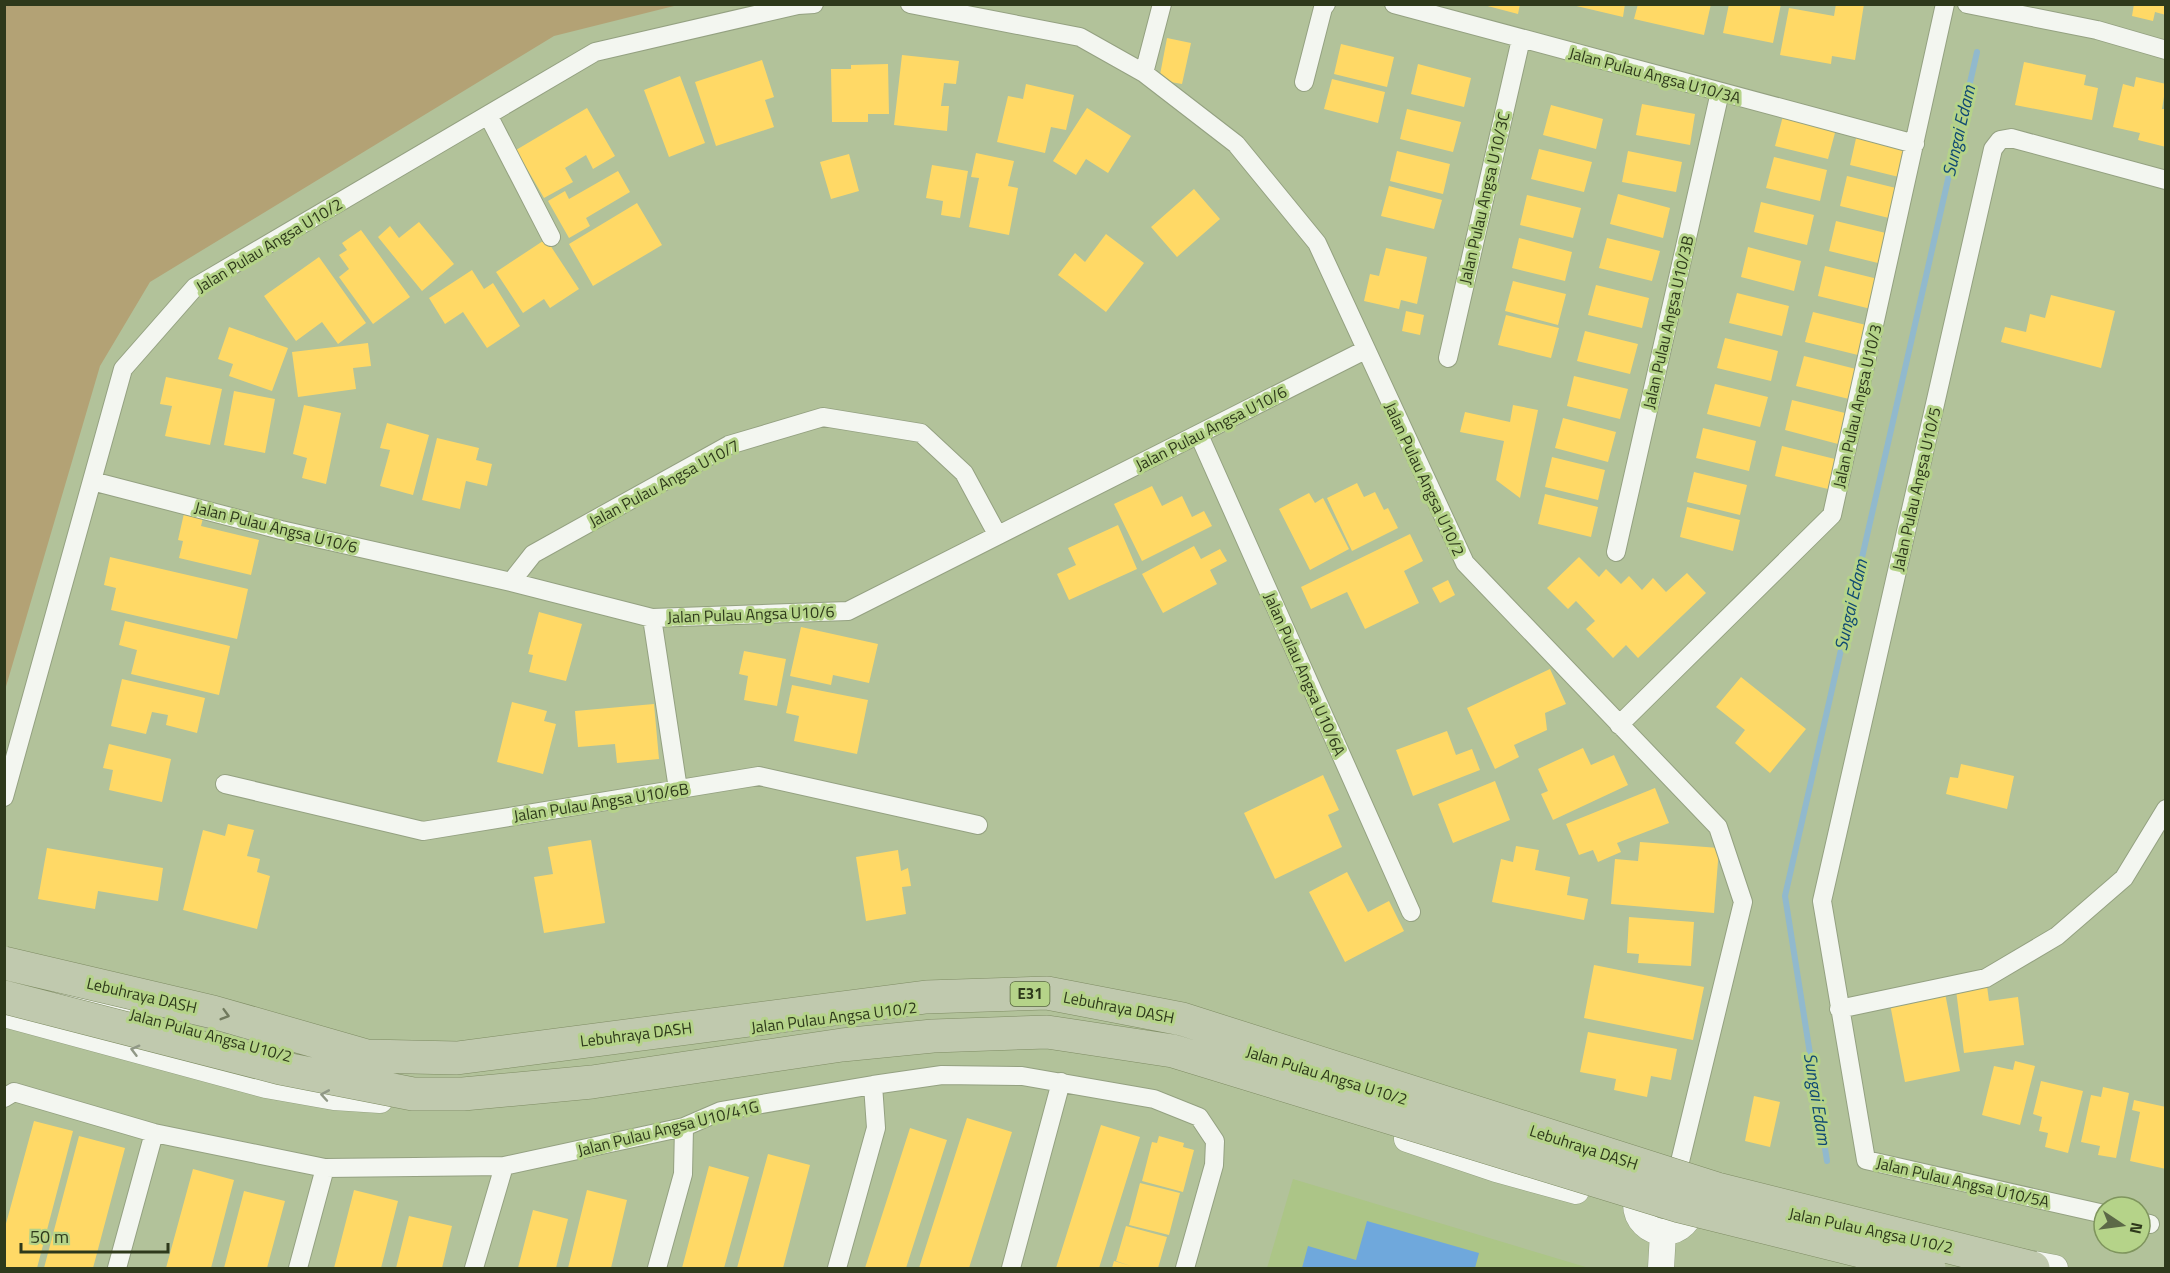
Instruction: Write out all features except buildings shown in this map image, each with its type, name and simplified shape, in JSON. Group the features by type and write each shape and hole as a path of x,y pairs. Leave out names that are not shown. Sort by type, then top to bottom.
{"highway":[{"name":"Lebuhraya DASH","path":"4,963 213,1012 367,1056 457,1058 926,997 1047,993 1182,1019 1717,1189 2033,1269"},
{"name":"Lebuhraya DASH","path":"4,997 280,1068 412,1094 463,1094 592,1082 842,1045 899,1039 1047,1032 1173,1051 1679,1206 1929,1269"}],"street":[{"name":"Jalan Pulau Angsa U10/2","path":"4,797 123,369 195,288 595,52 798,5 814,4"},
{"name":"Jalan Pulau Angsa U10/2","path":"910,4 1080,37 1144,73 1236,144 1317,243 1465,563 1718,827 1743,902 1682,1183 1779,1211 2055,1269"},
{"path":"1144,73 1162,4"},
{"path":"1304,82 1323,8 1326,4"},
{"name":"Jalan Pulau Angsa U10/3A","path":"1395,4 1915,144"},
{"name":"Jalan Pulau Angsa U10/3","path":"1620,725 1832,514 1945,4"},
{"path":"1967,4 2097,30 2166,50"},
{"name":"Jalan Pulau Angsa U10/3C","path":"1448,358 1521,39"},
{"name":"Jalan Pulau Angsa U10/3B","path":"1616,552 1720,92"},
{"path":"488,115 551,237"},
{"name":"Jalan Pulau Angsa U10/5","path":"1839,1009 1822,901 1993,149 2000,140 2011,138 2166,180"},
{"name":"Jalan Pulau Angsa U10/6","path":"92,481 281,530 511,582 651,618 848,611 1365,350"},
{"name":"Jalan Pulau Angsa U10/7","path":"511,582 533,554 729,445 823,417 921,433 964,473 997,534"},
{"name":"Jalan Pulau Angsa U10/6A","path":"1199,435 1411,912"},
{"path":"651,618 678,789"},
{"name":"Jalan Pulau Angsa U10/6B","path":"225,784 423,831 759,776 978,825"},
{"path":"1839,1009 1986,978 2057,936 2124,878 2166,809"},
{"name":"Jalan Pulau Angsa U10/2","path":"4,979 291,1058 372,1066 460,1065 910,1006 1045,1002 1130,1017 1346,1078 1650,1181"},
{"name":"Jalan Pulau Angsa U10/5A","path":"1839,1009 1866,1160 2092,1211"},
{"name":"Jalan Pulau Angsa U10/2","path":"4,1014 266,1085 334,1097 467,1106 603,1093 926,1048 1092,1048 1207,1072 1496,1169 1637,1207"},
{"name":"Jalan Pulau Angsa U10/41G","path":"4,1098 14,1092 154,1133 325,1168 504,1167 684,1127 721,1112 873,1085 968,1074 1022,1076 1154,1099 1198,1117 1215,1141 1214,1165 1185,1269"},
{"path":"1011,1269 1061,1082"},
{"path":"837,1269 876,1128 873,1085"},
{"path":"657,1269 683,1174 684,1127"},
{"path":"117,1269 154,1133"},
{"path":"474,1269 504,1167"},
{"path":"298,1269 325,1168"},
{"path":"1660,1176 1682,1183 1693,1203 1689,1219 1678,1230 1663,1233 1648,1228 1638,1215 1636,1198 1645,1184 1650,1181 1660,1176"},
{"name":"Jalan Pulau Angsa U10/2","path":"1689,1219 1884,1269"},
{"path":"1661,1269 1663,1233"}],"shaded area":[{"path":"5,4 678,5 554,36 150,282 100,366 5,690"},
{"path":"1293,1179 1589,1268 1267,1268"}],"waterway":[{"name":"Sungai Edam","path":"1827,1161 1785,896 1977,52"}]}
